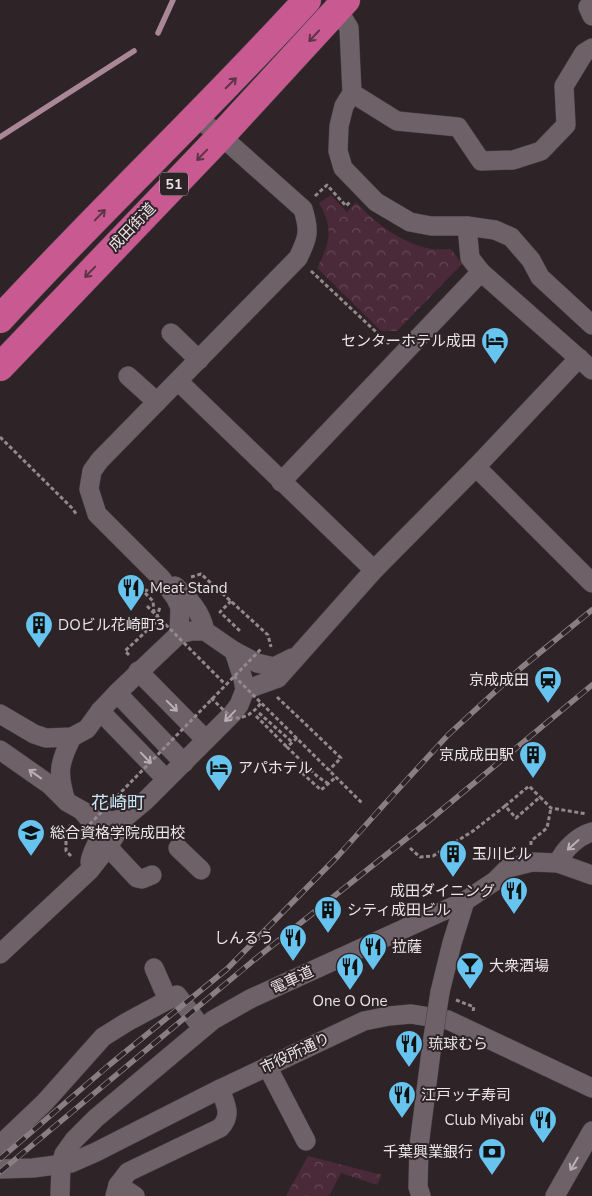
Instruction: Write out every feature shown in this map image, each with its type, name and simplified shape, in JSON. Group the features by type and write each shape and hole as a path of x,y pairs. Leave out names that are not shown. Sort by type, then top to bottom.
{"highway":[{"name":"成田街道","path":"0,319 234,80 307,0"},
{"name":"成田街道","path":"0,367 73,302 221,136 342,5"}],"street":[{"path":"342,5 349,28 352,93 344,106 339,126 338,151 343,168 376,202 410,222 431,226 467,226 496,230 511,237 531,260 540,277 592,324"},
{"path":"352,93 398,121 458,128 481,161 513,160 541,151 566,125 564,86 584,53 592,48"},
{"path":"179,634 180,607 175,597 161,578 97,514 89,489 92,471 100,460 298,258 307,240 308,230 301,207 221,136 196,117"},
{"path":"240,683 278,678 374,570 476,467 585,364 481,272 470,258 467,226"},
{"path":"281,482 481,272"},
{"path":"171,333 199,360"},
{"path":"128,376 157,402"},
{"path":"178,380 281,482 374,570"},
{"path":"476,467 592,583"},
{"path":"161,578 176,586 195,606 205,631"},
{"path":"0,714 34,734 46,738 72,737 87,729 100,711 117,693 137,663 179,634 192,631 205,631 234,651 257,663 274,667 297,656"},
{"path":"0,954 89,871 108,847 127,816 184,762 239,705 240,683 243,679 234,651"},
{"path":"137,663 206,740"},
{"path":"117,693 184,762"},
{"path":"100,711 166,779"},
{"path":"72,737 64,754 60,783 77,817"},
{"path":"0,750 50,785 77,817 96,826 98,841 91,855 89,871"},
{"path":"77,817 114,821 127,816"},
{"path":"558,863 571,845 584,835 592,832"},
{"path":"108,847 137,878 142,879 152,874"},
{"path":"178,848 200,870"},
{"name":"電車道","path":"60,1196 61,1165 64,1154 74,1140 96,1118 213,1020 250,999 465,902 495,881 508,868 532,862 558,863 592,875"},
{"path":"421,1196 418,1178 419,1146 432,1044 440,992 452,943 465,902"},
{"path":"154,968 168,1000"},
{"path":"0,1145 45,1102 103,1037 128,1022 177,995 202,1028"},
{"name":"市役所通り","path":"0,1169 71,1163 267,1066 364,1021 389,1016 411,1014 448,1020 592,1088"},
{"path":"267,1066 306,1141"},
{"path":"135,1196 116,1190 128,1172 220,1128 225,1123 228,1110 220,1089"},
{"path":"555,1196 592,1131"}],"path":[{"path":"301,207 327,185 346,206 353,199 346,190 355,182"},
{"path":"298,258 400,355"},
{"path":"183,580 201,574 268,635 274,654"},
{"path":"153,597 146,590 144,592 153,601 154,613"},
{"path":"222,615 220,612 231,601"},
{"path":"137,663 125,651 155,623 161,603"},
{"path":"147,606 225,684"},
{"path":"240,683 260,649"},
{"path":"71,856 66,851 66,831 77,817 225,684 240,683 362,803"},
{"path":"277,697 341,758 329,770"},
{"path":"211,698 232,718 244,718 261,704"},
{"path":"292,742 258,714 295,754 329,784"},
{"path":"287,746 297,738"},
{"path":"302,774 321,790 336,778"},
{"path":"410,848 420,857 433,856 473,831 528,786 551,808 592,815"},
{"path":"505,806 516,818 540,797"},
{"path":"531,841 547,828 551,808"}],"green space":[{"path":"331,195 347,212 356,202 379,224 407,241 430,249 451,249 462,264 397,331 381,331 317,268 325,251 328,236 327,221 319,203"},
{"path":"308,1156 382,1175 377,1185 341,1173 329,1196 286,1196"}],"waterway":[{"path":"158,33 173,0"},
{"path":"0,137 134,51"}],"railway":[{"path":"0,1159 108,1066 227,969 338,856 448,735 521,668 592,610"},
{"path":"0,1172 254,960 426,823 592,685"}],"place":[{"name":"センターホテル成田","path":"495,365"},
{"name":"Meat Stand","path":"131,612"},
{"name":"DOビル花崎町3","path":"39,649"},
{"name":"京成成田","path":"548,704"},
{"name":"京成成田駅","path":"533,779"},
{"name":"アパホテル","path":"219,792"},
{"name":"総合資格学院成田校","path":"31,857"},
{"name":"玉川ビル","path":"453,878"},
{"name":"成田ダイニング","path":"514,915"},
{"name":"シティ成田ビル","path":"328,934"},
{"name":"しんるう","path":"293,962"},
{"name":"拉薩","path":"373,971"},
{"name":"大衆酒場","path":"470,990"},
{"name":"One O One","path":"350,991"},
{"name":"琉球むら","path":"409,1068"},
{"name":"江戸ッ子寿司","path":"402,1119"},
{"name":"Club Miyabi","path":"543,1144"},
{"name":"千葉興業銀行","path":"492,1176"}],"district":[{"name":"花崎町","path":"118,803"}]}
